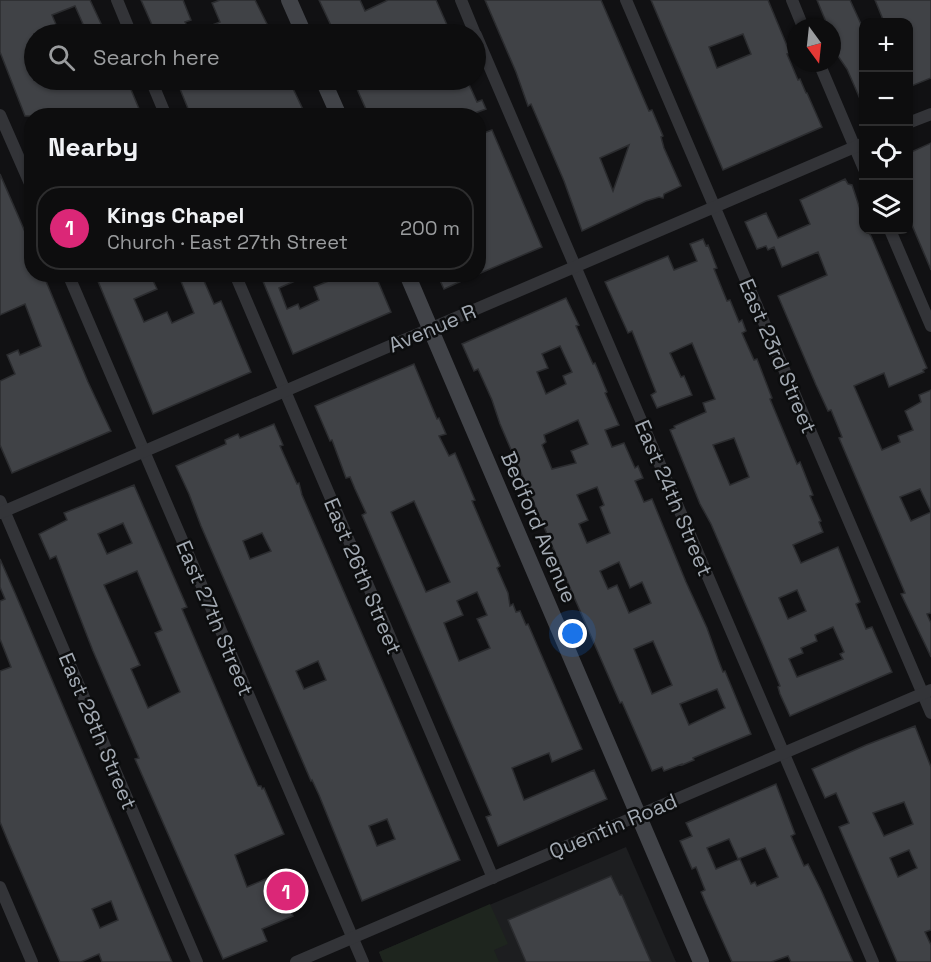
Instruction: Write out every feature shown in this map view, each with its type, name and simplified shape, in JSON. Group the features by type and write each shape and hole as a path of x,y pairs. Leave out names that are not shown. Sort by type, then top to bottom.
{"main road":[{"path":"289,0 300,24"},
{"path":"327,90 335,108"},
{"name":"Bedford Avenue","path":"410,282 700,962"}],"street":[{"path":"117,0 127,24"},
{"name":"East 24th Street","path":"461,0 471,24"},
{"name":"East 23rd Street","path":"626,0 714,207 927,692 931,713"},
{"path":"792,0 799,18"},
{"name":"East 24th Street","path":"486,58 873,962"},
{"path":"823,72 859,145"},
{"path":"155,90 163,108"},
{"path":"913,121 931,114"},
{"path":"0,115 24,170"},
{"name":"Avenue R","path":"1,508 144,451 859,145"},
{"path":"892,234 931,326"},
{"name":"East 27th Street","path":"71,282 363,962"},
{"name":"East 26th Street","path":"238,282 493,878"},
{"name":"East 28th Street","path":"1,508 197,962"},
{"name":"Quentin Road","path":"296,962 927,692"},
{"path":"0,887 32,962"}],"shaded area":[{"path":"626,847 676,962 383,962 379,952"},
{"path":"490,904 508,944 494,950 499,962 383,962 379,952"}],"building":[{"path":"0,0 90,0 101,24 83,24 75,6 52,15 56,24 24,24 24,90 131,90 139,108 24,108 24,113 0,52"},
{"path":"141,0 183,0 191,20 185,22 186,24 152,24"},
{"path":"220,0 255,0 267,24 215,24 220,22 212,3"},
{"path":"319,0 360,0 365,11 388,0 436,0 447,24 330,24"},
{"path":"485,0 601,0 649,111 652,110 663,136 661,137 664,148 681,186 664,194 663,198 646,201 582,231 564,181 531,104 528,106","holes":["629,145 613,191 600,158"]},
{"path":"651,0 768,0 787,46 787,72 795,72 798,80 800,79 822,127 723,170","holes":["743,34 751,54 717,68 709,47"]},
{"path":"817,0 850,0 859,20 859,97 841,60 841,18 824,18"},
{"path":"875,0 931,0 931,78 913,85 913,18 882,18"},
{"path":"180,90 294,90 302,108 188,108"},
{"path":"357,90 472,90 477,102 482,100 486,108 365,108"},
{"path":"492,130 542,247 486,271 486,132"},
{"path":"931,143 931,270 913,227 913,151"},
{"path":"0,174 24,230 24,282 46,282 111,431 12,473 0,445 0,381 15,374 7,355 18,350 20,355 41,346 25,304 0,315"},
{"path":"845,179 848,184 852,185 859,206 859,234 871,236 927,368 923,370 924,372 889,387 884,373 854,386 882,450 900,442 898,436 913,430 905,411 921,402 919,395 931,390 931,512 931,613 927,614 931,623 931,657 901,594 905,593 839,438 842,437 831,410 828,411 778,296 827,275 818,252 782,267 774,247 768,250 766,246 757,249 745,222 766,213 778,238 810,224 800,200","holes":["920,489 931,512 911,521 900,497"]},
{"path":"703,239 706,246 708,245 717,268 714,269 727,301 730,300 739,322 742,320 746,331 742,333 754,360 757,359 772,398 770,399 797,464 800,462 813,495 810,496 821,521 819,522 823,532 793,545 801,563 838,547 860,602 856,604 866,629 872,627 892,672 790,716 763,645 711,524 700,504 670,430 706,412 703,403 715,399 692,343 670,353 692,395 657,408 651,395 656,392 632,331 628,333 605,282 668,256 674,270 697,261 690,244","holes":["734,438 749,477 730,485 713,445","797,590 806,611 788,619 779,598","833,627 844,652 840,654 843,659 797,677 789,659 803,653 801,648 817,641 815,635"]},
{"path":"98,282 154,282 157,289 134,299 144,322 167,312 172,323 194,313 181,282 204,282 214,304 221,301 251,372 153,414"},
{"path":"263,282 293,282 279,288 287,309 298,304 300,309 319,300 314,287 326,282 378,282 391,312 293,354"},
{"path":"441,282 459,282 444,289"},
{"path":"566,298 619,425 605,430 612,447 624,443 635,468 638,466 643,478 635,481 644,502 652,499 751,734 693,758 694,760 682,765 664,771 662,767 652,771 574,597 500,424 492,400 478,369 474,371 462,344","holes":["560,346 572,372 563,376 566,384 546,394 537,372 548,368 542,354","578,420 588,444 571,451 576,463 552,469 542,445 546,442 544,435","597,487 604,505 600,507 610,533 587,543 579,524 588,520 577,495","619,562 630,588 642,582 651,603 629,613 617,585 608,589 600,571","653,641 672,685 652,694 634,649","717,689 725,708 689,725 680,704"]},
{"path":"414,364 437,419 439,418 446,434 439,436 449,456 455,453 475,500 472,501 500,566 497,568 508,593 510,606 513,604 516,612 520,611 526,625 528,624 582,749 552,762 549,753 512,768 524,800 594,770 607,799 498,846 486,817 491,815 362,515 366,513 350,477 346,478 332,440 330,441 315,406","holes":["414,501 450,582 426,592 391,512","477,592 487,615 477,619 490,648 459,661 444,623 463,615 457,601"]},
{"path":"274,424 283,445 280,446 297,484 299,483 302,495 460,860 362,901 319,795 176,466 226,444 225,440 238,434 240,438","holes":["262,533 271,551 250,559 243,541","318,661 326,680 304,689 296,671","387,819 395,839 377,846 369,826"]},
{"path":"134,485 187,607 182,609 243,752 258,786 264,788 284,834 235,855 247,887 282,872 286,882 280,885 293,916 262,929 267,941 223,959 135,759 139,758 93,651 56,556 50,559 39,534 67,520 64,513","holes":["123,523 132,543 107,554 98,534","137,571 162,630 155,633 180,692 148,708 131,669 140,665 104,585"]},
{"path":"0,559 172,962 102,962 99,954 81,962 60,962 0,822 0,671 11,667 0,639 0,601 5,599 0,587","holes":["111,901 118,920 100,928 92,909"]},
{"path":"915,726 931,767 931,930 925,932 931,945 931,962 897,962 839,827 849,823 836,793 825,798 812,769","holes":["904,802 913,824 884,836 873,813","909,850 917,868 898,877 890,858"]},
{"path":"776,784 795,834 791,836 804,866 808,864 821,890 853,962 791,962 788,956 771,962 732,962 701,892 705,890 696,867 692,869 680,841 692,836 686,823","holes":["729,839 738,859 765,848 778,877 757,886 755,882 751,884 740,859 716,869 707,848"]},
{"path":"611,876 622,895 651,962 526,962 508,920"}],"place":[{"name":"Kings Chapel","path":"286,891"}]}
